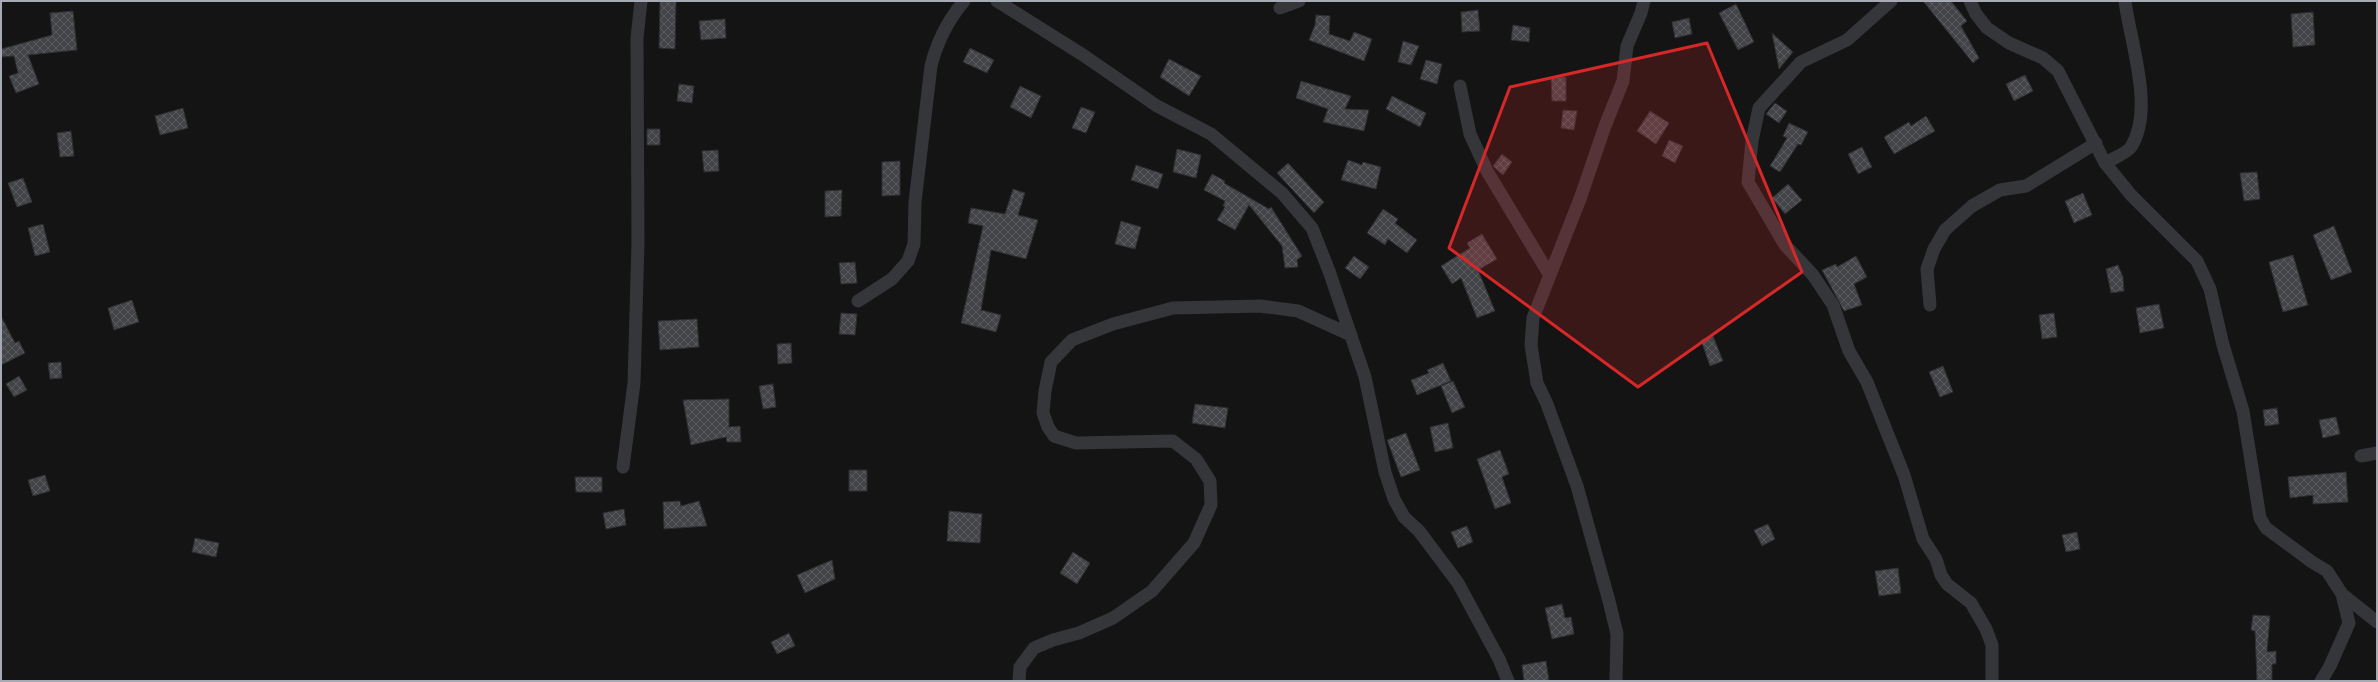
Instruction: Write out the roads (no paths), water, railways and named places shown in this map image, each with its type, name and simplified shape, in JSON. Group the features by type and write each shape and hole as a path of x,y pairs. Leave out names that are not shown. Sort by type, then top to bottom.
{"street":[{"path":"623,467 634,383 638,242 637,38 641,1"},
{"path":"858,301 892,279 908,261 914,244 915,202 931,66 937,47 951,17 964,1"},
{"path":"997,1 1082,55 1157,106 1211,134 1282,193 1312,228 1365,377 1385,472 1394,499 1404,518 1431,547 1458,583 1499,659 1508,681"},
{"path":"1280,8 1299,1"},
{"path":"1616,681 1617,634 1609,601 1577,486 1547,404 1537,383 1531,345 1533,318 1549,274 1580,199 1605,126 1623,81 1628,46 1642,13 1644,1"},
{"path":"1891,1 1847,40 1801,62 1759,108 1752,141 1748,182 1785,245 1813,275 1833,305 1850,351 1867,382 1904,476 1923,539 1936,559 1941,576 1947,584 1971,603 1986,628 1992,645 1992,681"},
{"path":"1970,1 1976,14 1987,28 2009,43 2043,58 2058,71 2105,163 2131,195 2197,261 2210,289 2223,345 2243,411 2260,518 2266,528 2312,562 2327,571 2342,594 2377,622"},
{"path":"2105,163 2131,148 2138,130 2141,100 2138,62 2128,27 2125,1"},
{"path":"1460,86 1470,134 1487,171 1549,274"},
{"path":"1930,305 1928,269 1934,249 1946,230 1972,206 2000,190 2026,186 2096,143"},
{"path":"1019,681 1020,667 1034,648 1053,640 1079,633 1113,618 1152,591 1194,543 1211,505 1210,481 1196,459 1173,441 1076,443 1054,436 1048,428 1043,413 1045,391 1051,362 1072,340 1113,324 1173,308 1260,306 1298,311 1351,335"},
{"path":"2361,456 2377,453"},
{"path":"2320,681 2330,666 2349,623 2342,594"}]}
